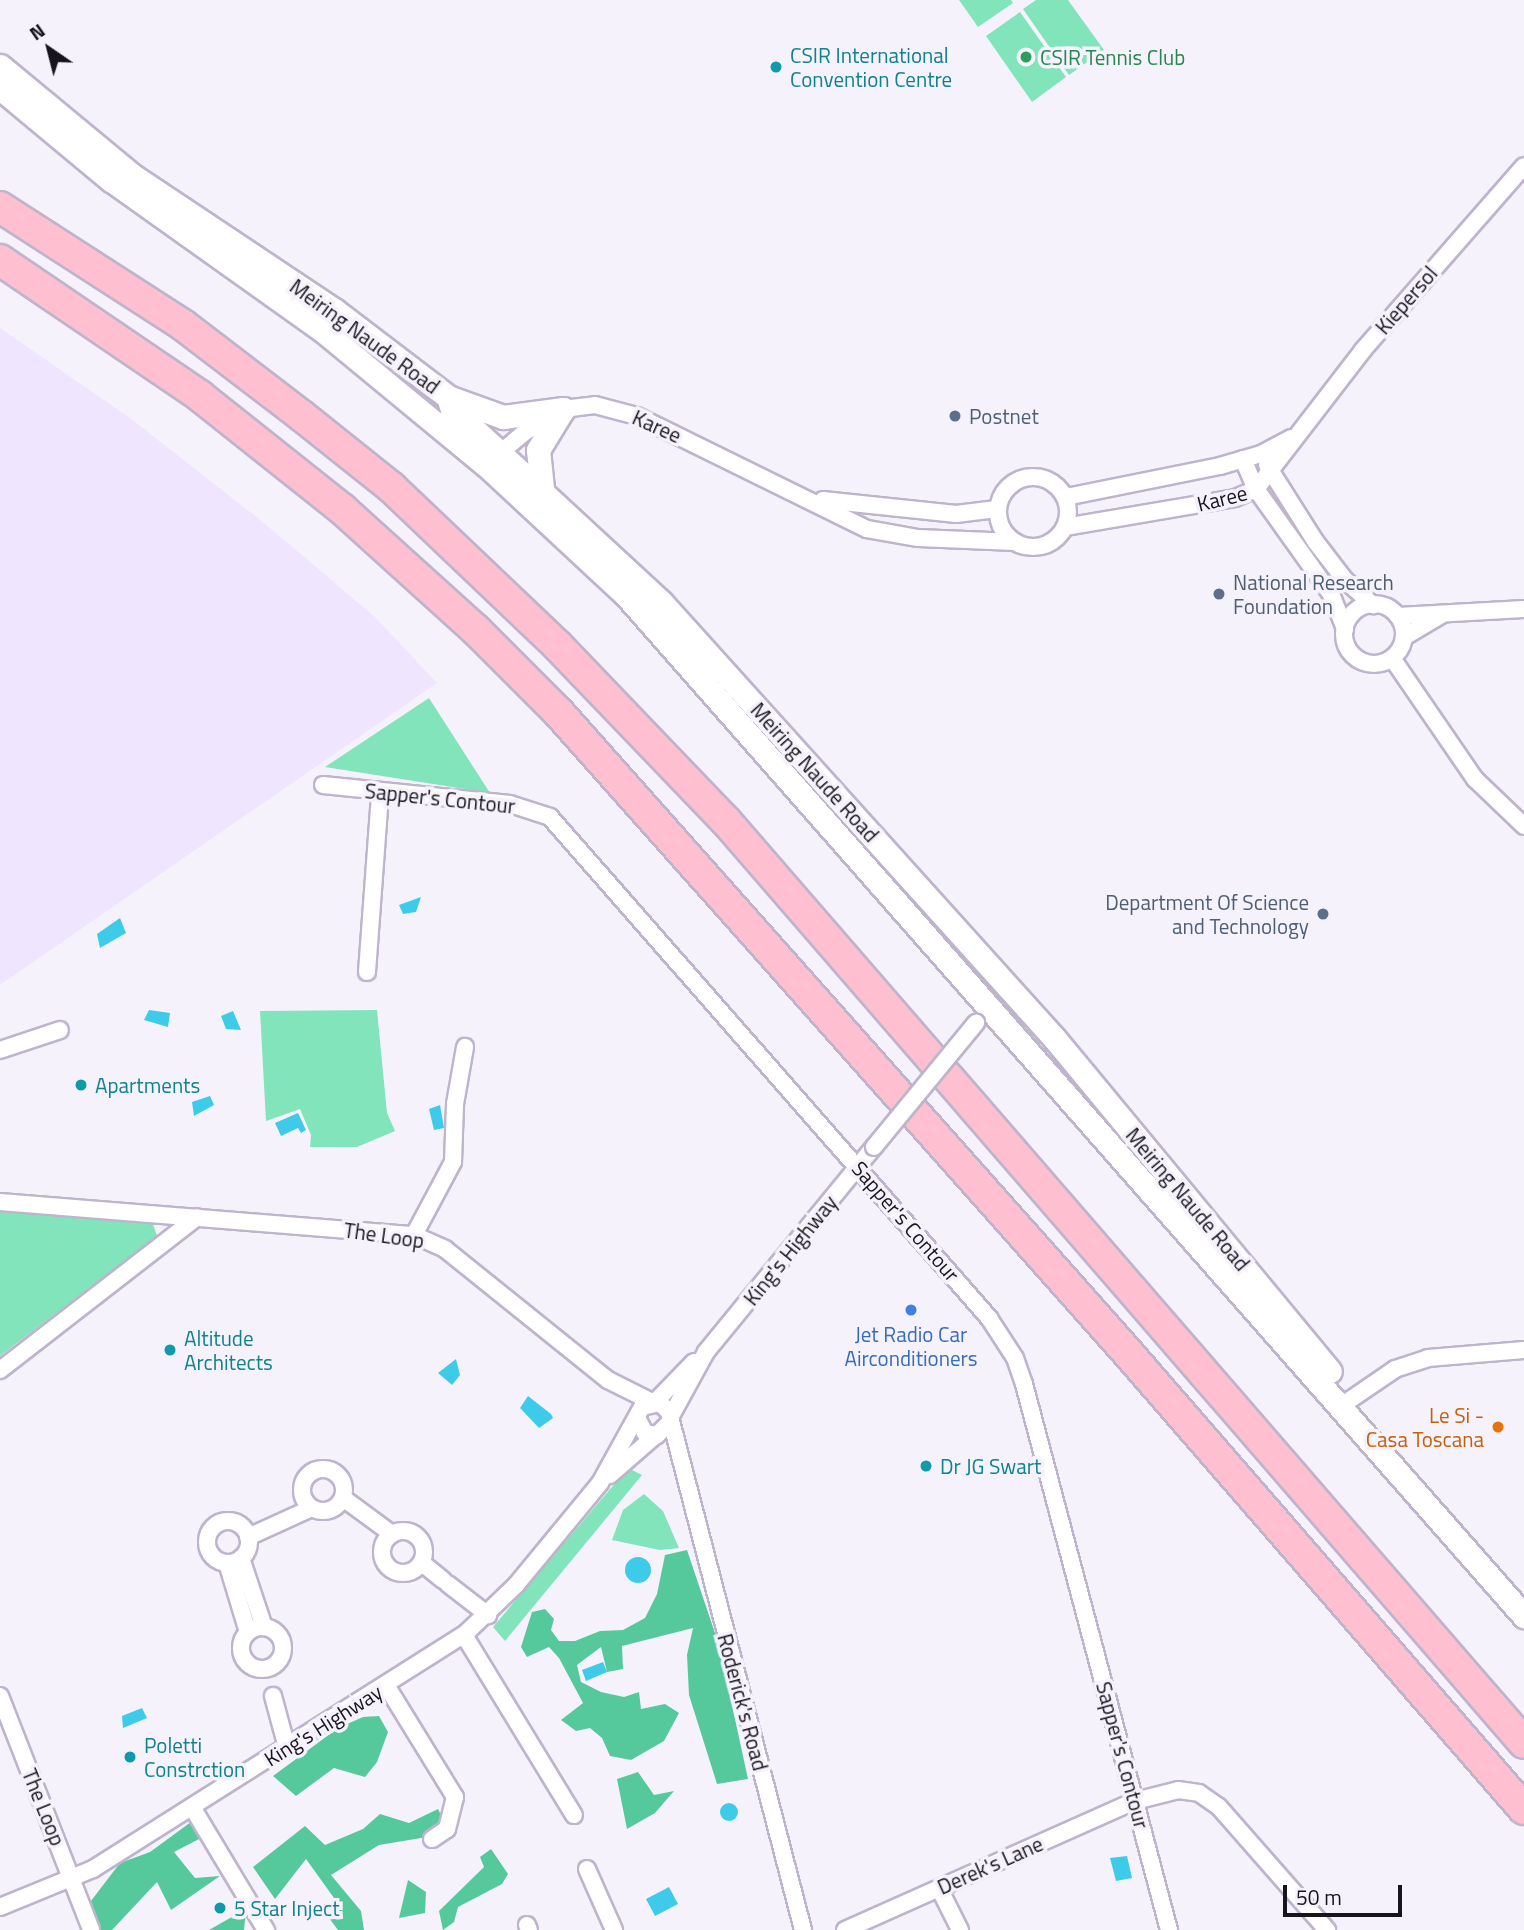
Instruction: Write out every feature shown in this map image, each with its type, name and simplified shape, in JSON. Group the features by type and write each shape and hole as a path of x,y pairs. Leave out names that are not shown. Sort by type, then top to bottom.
{"highway":[{"path":"0,207 183,325 302,416 391,487 547,635 726,821 1524,1743"},
{"path":"0,260 200,396 342,509 476,630 559,713 1091,1311 1524,1809"},
{"path":"1339,1527 1524,1722"}],"street":[{"name":"Meiring Naude Road","path":"0,66 133,176 334,310 449,397 452,409 494,458 626,595 984,1016 1524,1593"},
{"name":"Meiring Naude Road","path":"0,88 111,180 322,330 494,458 542,488 661,602 1010,988 1524,1616"},
{"name":"Kiepersol","path":"1292,438 1524,166"},
{"path":"449,397 503,417 563,409"},
{"name":"Karee","path":"494,458 563,409 595,405 620,409 813,499 867,529 918,538 1015,542"},
{"path":"542,488 538,450 563,409"},
{"path":"1244,459 1256,489 1272,474 1292,438"},
{"name":"Karee","path":"1066,497 1244,459 1261,454 1292,438"},
{"name":"Karee","path":"1261,454 1315,541 1345,580 1373,605"},
{"path":"1027,477 1050,480 1066,497 1065,527 1041,546 1015,542 1002,528 998,509 1013,482 1027,477"},
{"name":"Karee","path":"1065,527 1235,498 1256,489 1325,584 1345,629"},
{"name":"Karee","path":"813,499 919,512 956,514 998,509"},
{"path":"918,538 919,512"},
{"path":"1445,612 1404,637 1392,658 1379,663 1361,661 1346,644 1345,629 1355,612 1373,605 1398,616 1445,612 1524,609"},
{"path":"1398,616 1404,637"},
{"path":"1392,658 1475,779 1524,826"},
{"name":"Sapper's Contour","path":"323,785 380,793 510,804 535,809 550,817 989,1318 1015,1358 1169,1930"},
{"path":"367,972 380,793"},
{"name":"King's Highway","path":"600,1483 638,1418 706,1352 858,1166 1010,988"},
{"path":"0,1050 60,1030"},
{"path":"414,1235 453,1162 455,1104 465,1047"},
{"name":"The Loop","path":"0,1202 414,1235 445,1248 608,1380 638,1418 645,1433 656,1435"},
{"path":"0,1370 197,1217"},
{"path":"1347,1402 1395,1369 1428,1358 1524,1350"},
{"name":"King's Highway","path":"0,1908 72,1879 287,1748 464,1635 488,1615 600,1483 656,1435 671,1418 706,1352"},
{"name":"The Loop","path":"608,1380 654,1402 671,1418"},
{"name":"Roderick's Road","path":"671,1418 683,1474 803,1930"},
{"name":"Roderick's Road","path":"656,1435 683,1474"},
{"path":"308,1503 306,1478 324,1469 341,1478 340,1502"},
{"path":"256,1629 234,1561 245,1532 308,1503 325,1511 340,1502"},
{"path":"340,1502 389,1538"},
{"path":"234,1561 211,1555 207,1537 214,1527 225,1521 245,1532"},
{"path":"404,1531 416,1535 425,1551 422,1563 412,1572 393,1570 384,1561 389,1538 404,1531"},
{"path":"422,1563 488,1615"},
{"path":"256,1629 276,1632 283,1643 277,1662 265,1668 252,1666 243,1657 241,1643 256,1629"},
{"path":"464,1635 575,1815"},
{"path":"265,1668 287,1748"},
{"path":"386,1685 428,1747 455,1797 447,1829 432,1839"},
{"name":"The Loop","path":"0,1696 91,1930"},
{"name":"Derek's Lane","path":"845,1930 1135,1801 1178,1790 1208,1798 1327,1930"},
{"path":"192,1807 266,1930"},
{"path":"587,1869 614,1930"},
{"path":"939,1888 960,1930"}],"shaded area":[{"path":"0,328 130,418 264,523 375,617 437,683 0,985"}],"green space":[{"name":"CSIR Tennis Club","path":"959,0 1011,0 1013,3 978,27"},
{"name":"CSIR Tennis Club","path":"1036,0 1068,0 1104,50 1069,75 1023,9"},
{"name":"CSIR Tennis Club","path":"1020,12 1066,77 1032,102 986,36"},
{"path":"429,698 490,793 325,767"},
{"path":"377,1010 387,1113 395,1131 357,1147 310,1147 311,1135 300,1109 266,1121 260,1011"},
{"path":"0,1209 152,1221 157,1236 0,1356"},
{"path":"628,1468 642,1475 505,1641 493,1627"},
{"path":"644,1494 663,1511 679,1548 660,1550 612,1540 623,1510"},
{"path":"687,1550 719,1645 748,1779 717,1784 689,1695 687,1655 693,1628 622,1646 623,1669 607,1672 601,1647 577,1665 581,1682 601,1692 624,1697 639,1692 641,1709 665,1704 679,1713 664,1741 631,1760 610,1756 602,1738 590,1728 576,1731 561,1720 583,1703 559,1658 549,1647 527,1657 521,1647 532,1612 545,1609 554,1619 551,1630 559,1641 575,1641 600,1631 623,1630 645,1618 657,1594 665,1555"},
{"path":"379,1716 388,1732 377,1762 365,1777 334,1768 296,1796 273,1776 338,1728 363,1717"},
{"path":"638,1772 654,1795 674,1791 655,1813 627,1829 617,1779"},
{"path":"438,1809 445,1823 427,1837 379,1845 331,1875 361,1911 364,1930 338,1930 329,1918 334,1898 306,1859 275,1899 253,1867 305,1826 325,1845 363,1829 380,1814 409,1823"},
{"path":"191,1822 201,1838 174,1852 195,1878 220,1876 171,1910 157,1882 112,1930 96,1930 84,1910 120,1863 150,1852"},
{"path":"491,1849 508,1874 502,1884 458,1907 454,1922 443,1930 439,1911 484,1867 480,1857"},
{"path":"408,1880 426,1892 425,1913 399,1918"},
{"path":"246,1911 244,1930 209,1930 237,1914"}],"water":[{"path":"421,897 416,912 403,914 399,905"},
{"path":"120,918 126,933 100,948 97,934"},
{"path":"149,1010 170,1013 168,1027 144,1020"},
{"path":"233,1011 241,1030 226,1029 221,1016"},
{"path":"210,1096 214,1105 194,1116 192,1102"},
{"path":"440,1105 444,1128 434,1130 429,1109"},
{"path":"298,1113 306,1130 301,1133 298,1128 281,1136 275,1123"},
{"path":"456,1359 460,1375 452,1385 438,1373"},
{"path":"528,1396 553,1418 539,1428 520,1408"},
{"path":"638,1557 647,1561 651,1570 647,1579 638,1583 629,1579 625,1570 629,1561"},
{"path":"603,1662 607,1672 586,1681 582,1670"},
{"path":"142,1708 147,1718 123,1728 122,1716"},
{"path":"729,1803 735,1806 738,1812 735,1818 729,1821 723,1818 720,1812 723,1806"},
{"path":"1127,1856 1132,1878 1116,1881 1110,1858"},
{"path":"669,1887 678,1904 655,1916 646,1899"}],"place":[{"name":"CSIR Tennis Club","path":"1026,57"},
{"name":"CSIR International Convention Centre","path":"776,67"},
{"name":"Postnet","path":"955,416"},
{"name":"National Research Foundation","path":"1219,594"},
{"name":"Department Of Science and Technology","path":"1323,914"},
{"name":"Apartments","path":"81,1085"},
{"name":"Jet Radio Car Airconditioners","path":"911,1310"},
{"name":"Altitude Architects","path":"170,1350"},
{"name":"Le Si - Casa Toscana","path":"1498,1427"},
{"name":"Dr JG Swart","path":"926,1466"},
{"name":"Poletti Constrction","path":"130,1757"},
{"name":"5 Star Inject","path":"220,1908"}]}
